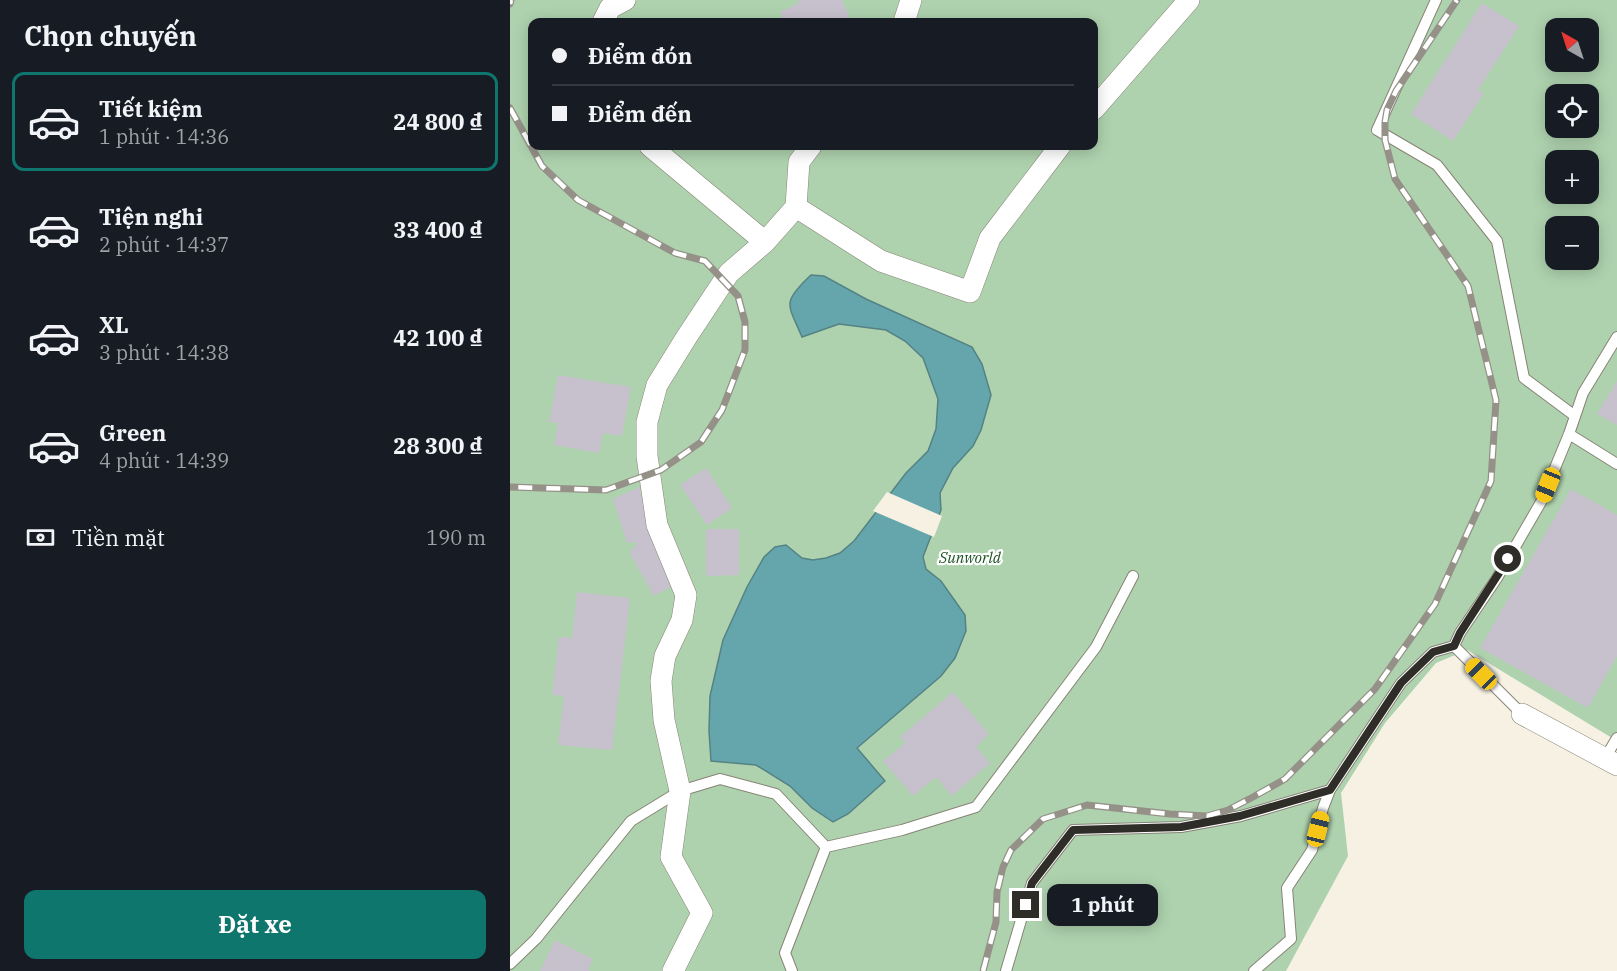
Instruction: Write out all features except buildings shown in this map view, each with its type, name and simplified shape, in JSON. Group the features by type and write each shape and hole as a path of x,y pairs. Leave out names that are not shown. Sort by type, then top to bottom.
{"street":[{"path":"605,18 610,8 625,0"},
{"path":"905,18 911,0"},
{"path":"1098,104 1189,0"},
{"path":"655,150 765,242"},
{"path":"674,971 702,914 671,857 680,791 664,720 661,681 665,656 682,620 686,595 657,525 647,456 647,422 657,385 729,273 765,242 796,207 798,162 808,150"},
{"path":"796,207 881,261 970,292 990,238 1057,150"},
{"path":"1522,714 1611,762"}],"lane":[{"path":"1436,0 1377,130 1437,165 1497,241 1524,378 1575,416"},
{"path":"1254,971 1291,939 1287,888 1312,850 1330,790 1401,683 1433,652 1454,646 1541,502 1583,393 1617,337"},
{"path":"1569,434 1617,464"},
{"path":"826,847 902,830 976,807 1096,646 1133,576"},
{"path":"1454,646 1522,714"},
{"path":"1611,762 1617,738"},
{"path":"510,964 537,939 631,821 680,791 720,779 776,794 826,847"},
{"path":"1006,971 1032,883 1073,830 1181,827 1240,816 1330,790"},
{"path":"792,971 785,953 826,847"}],"green space":[{"name":"Sunworld","path":"510,0 1617,0 1617,741 1467,650 1436,663 1385,723 1341,793 1348,856 1286,971 510,971"}],"water":[{"path":"811,275 824,276 866,299 972,347 982,364 991,395 981,430 973,446 953,468 940,493 941,510 923,557 926,569 941,581 965,615 966,631 955,658 941,676 857,748 885,781 848,814 833,822 812,808 790,786 756,765 711,761 710,696 723,640 747,587 764,557 775,547 786,545 802,558 813,560 840,553 854,541 906,473 928,451 936,429 938,399 923,358 905,341 886,330 839,324 802,337 790,304 795,292"}],"pier":[{"path":"887,492 942,516 934,537 873,511"}],"railway":[{"path":"510,4 511,0"},
{"path":"983,971 996,922 997,892 1003,867 1011,850 1043,819 1087,805 1207,816 1228,810 1253,797 1285,779 1375,689 1435,604 1491,481 1496,400 1468,286 1395,179 1385,140 1385,122 1387,110 1396,91 1457,0"},
{"path":"510,108 528,141"},
{"path":"510,487 606,490 661,470 701,442 722,410 745,350 745,322 738,296 705,261 675,253 578,200 542,166 533,150"}],"route":[{"path":"1026,905 1032,883 1073,830 1181,827 1240,816 1330,790 1401,683 1433,652 1454,646 1508,559"}]}
